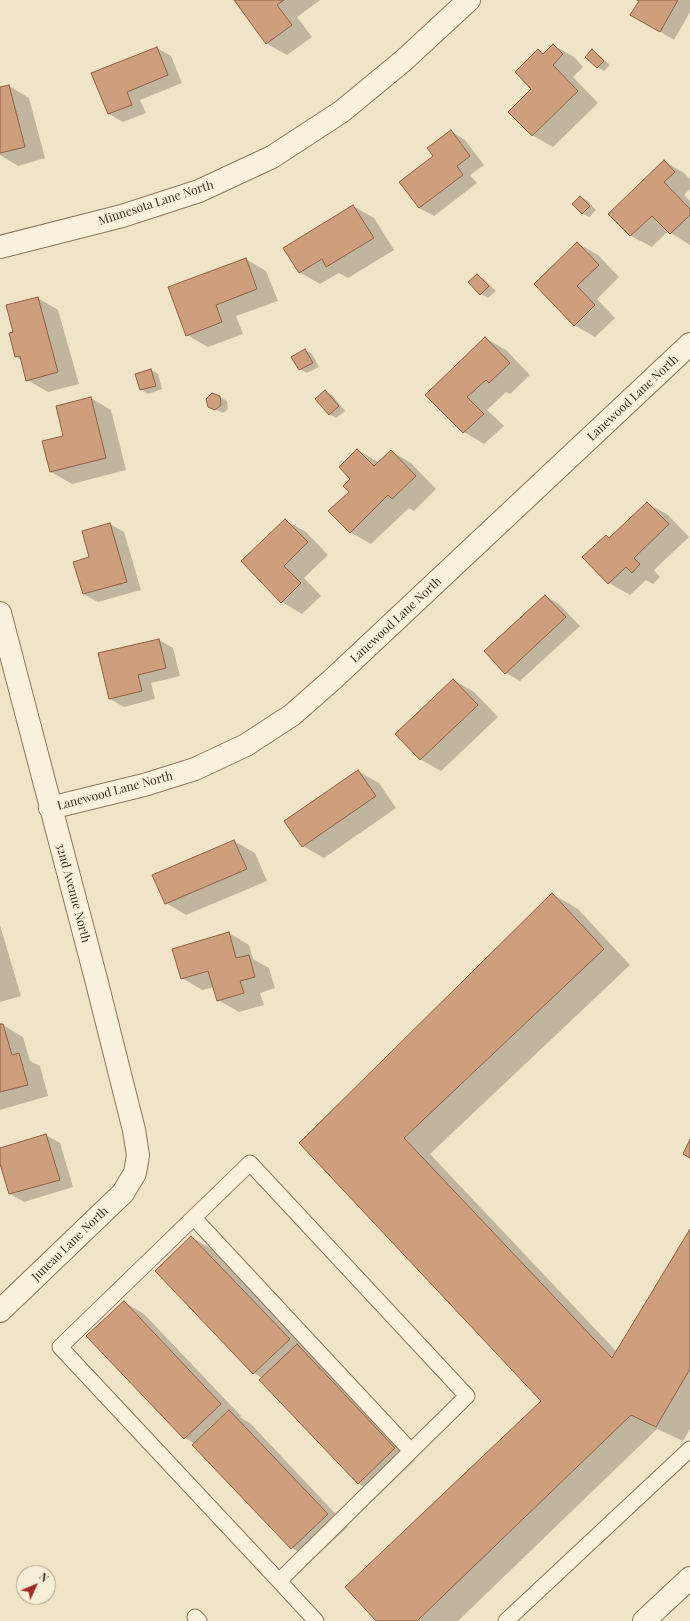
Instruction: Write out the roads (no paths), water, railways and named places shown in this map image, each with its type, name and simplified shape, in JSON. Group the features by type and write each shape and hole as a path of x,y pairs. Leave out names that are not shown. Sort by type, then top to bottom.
{"street":[{"name":"Minnesota Lane North","path":"0,247 122,216 192,193 272,157 341,112 404,61 469,0"},
{"name":"Lanewood Lane North","path":"50,808 144,785 195,769 246,745 292,715 690,344"},
{"name":"32nd Avenue North","path":"0,613 98,986 134,1130 138,1155 135,1173"},
{"name":"Juneau Lane North","path":"0,1311 123,1193 135,1173"},
{"path":"644,1621 690,1578"}],"lane":[{"path":"279,1581 467,1396 250,1163 60,1347 316,1621"},
{"path":"194,1218 411,1451"},
{"path":"506,1621 690,1449"}]}
